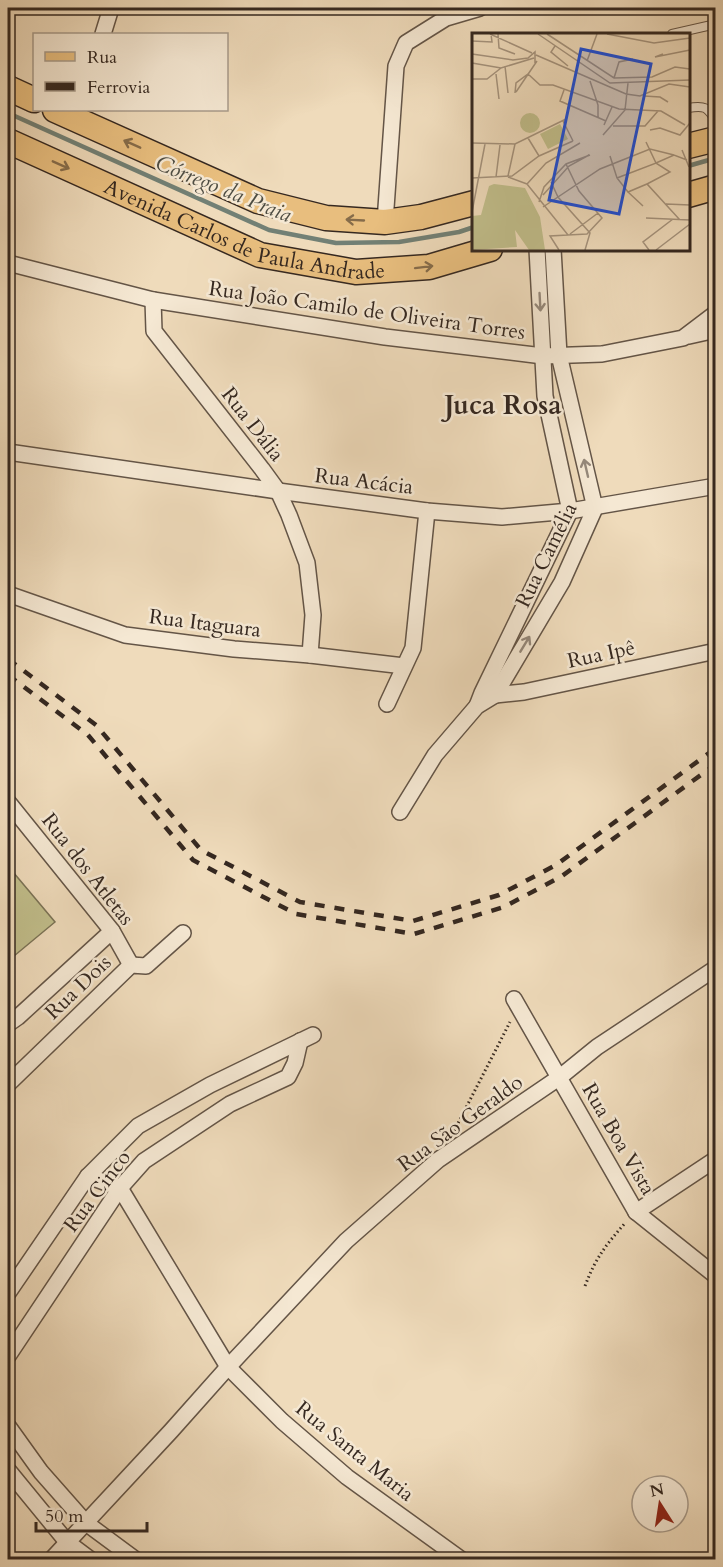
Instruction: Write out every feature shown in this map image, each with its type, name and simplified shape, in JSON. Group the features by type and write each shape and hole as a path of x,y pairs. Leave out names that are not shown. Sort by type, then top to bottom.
{"main road":[{"path":"8,88 33,100"},
{"name":"Avenida Carlos de Paula Andrade","path":"60,111 80,115 258,201 326,218 385,222 422,217 472,204"},
{"path":"690,146 716,139"},
{"name":"Avenida Carlos de Paula Andrade","path":"8,141 260,255 356,272 429,267 487,250"},
{"path":"690,194 716,187"}],"street":[{"path":"103,33 111,8"},
{"path":"385,222 396,66 406,44 446,18 480,8"},
{"name":"Rua Camélia","path":"485,698 570,512 545,396 537,250"},
{"name":"Rua Camélia","path":"485,698 562,582 595,508 559,355 552,250"},
{"name":"Rua João Camilo de Oliveira Torres","path":"8,264 153,300 385,337 543,356 602,354 683,338 716,313"},
{"name":"Rua Dália","path":"153,300 153,331 262,469 278,491 289,515 307,563 313,615 310,655"},
{"path":"683,338 716,330"},
{"name":"Rua Acácia","path":"8,452 427,511 502,517 570,512 716,486"},
{"path":"387,704 413,648 427,511"},
{"name":"Rua Itaguara","path":"8,594 125,635 234,649 404,666"},
{"name":"Rua Ipê","path":"485,698 524,692 716,651"},
{"path":"400,812 435,755 485,698"},
{"name":"Rua dos Atletas","path":"8,802 112,931 131,965"},
{"path":"8,1024 112,931"},
{"name":"Rua Dois","path":"8,1084 131,965 146,966 183,933"},
{"name":"Rua São Geraldo","path":"228,1367 346,1241 438,1160 560,1077 597,1047 716,968"},
{"name":"Rua Boa Vista","path":"516,1003 636,1212 716,1276"},
{"name":"Rua Cinco","path":"8,1293 88,1176 138,1126 210,1084 307,1038 288,1077 230,1104 144,1161 120,1188 8,1356"},
{"path":"636,1212 716,1159"},
{"path":"88,1176 120,1188"},
{"name":"Rua Santa Maria","path":"120,1188 228,1367 282,1421 347,1477 462,1560"},
{"path":"51,1560 228,1367"},
{"path":"8,1426 41,1472 86,1522 136,1560"},
{"path":"8,1470 67,1542 91,1560"}],"lane":[{"path":"676,33 716,24"},
{"path":"690,108 699,106 708,109 716,121"}],"path":[{"path":"438,1160 516,1003"},
{"path":"585,1286 605,1246 636,1212"}],"shaded area":[{"path":"8,866 55,922 8,961"}],"waterway":[{"name":"Córrego da Praia","path":"8,113 269,230 336,243 399,242 472,228"},
{"name":"Córrego da Praia","path":"690,165 716,158"}],"railway":[{"path":"8,659 96,725 201,850 300,902 413,921 499,895 556,865 716,748"},
{"path":"8,675 88,735 193,860 296,914 414,934 504,907 562,876 716,764"}],"district":[{"name":"Juca Rosa","path":"503,405"}]}
